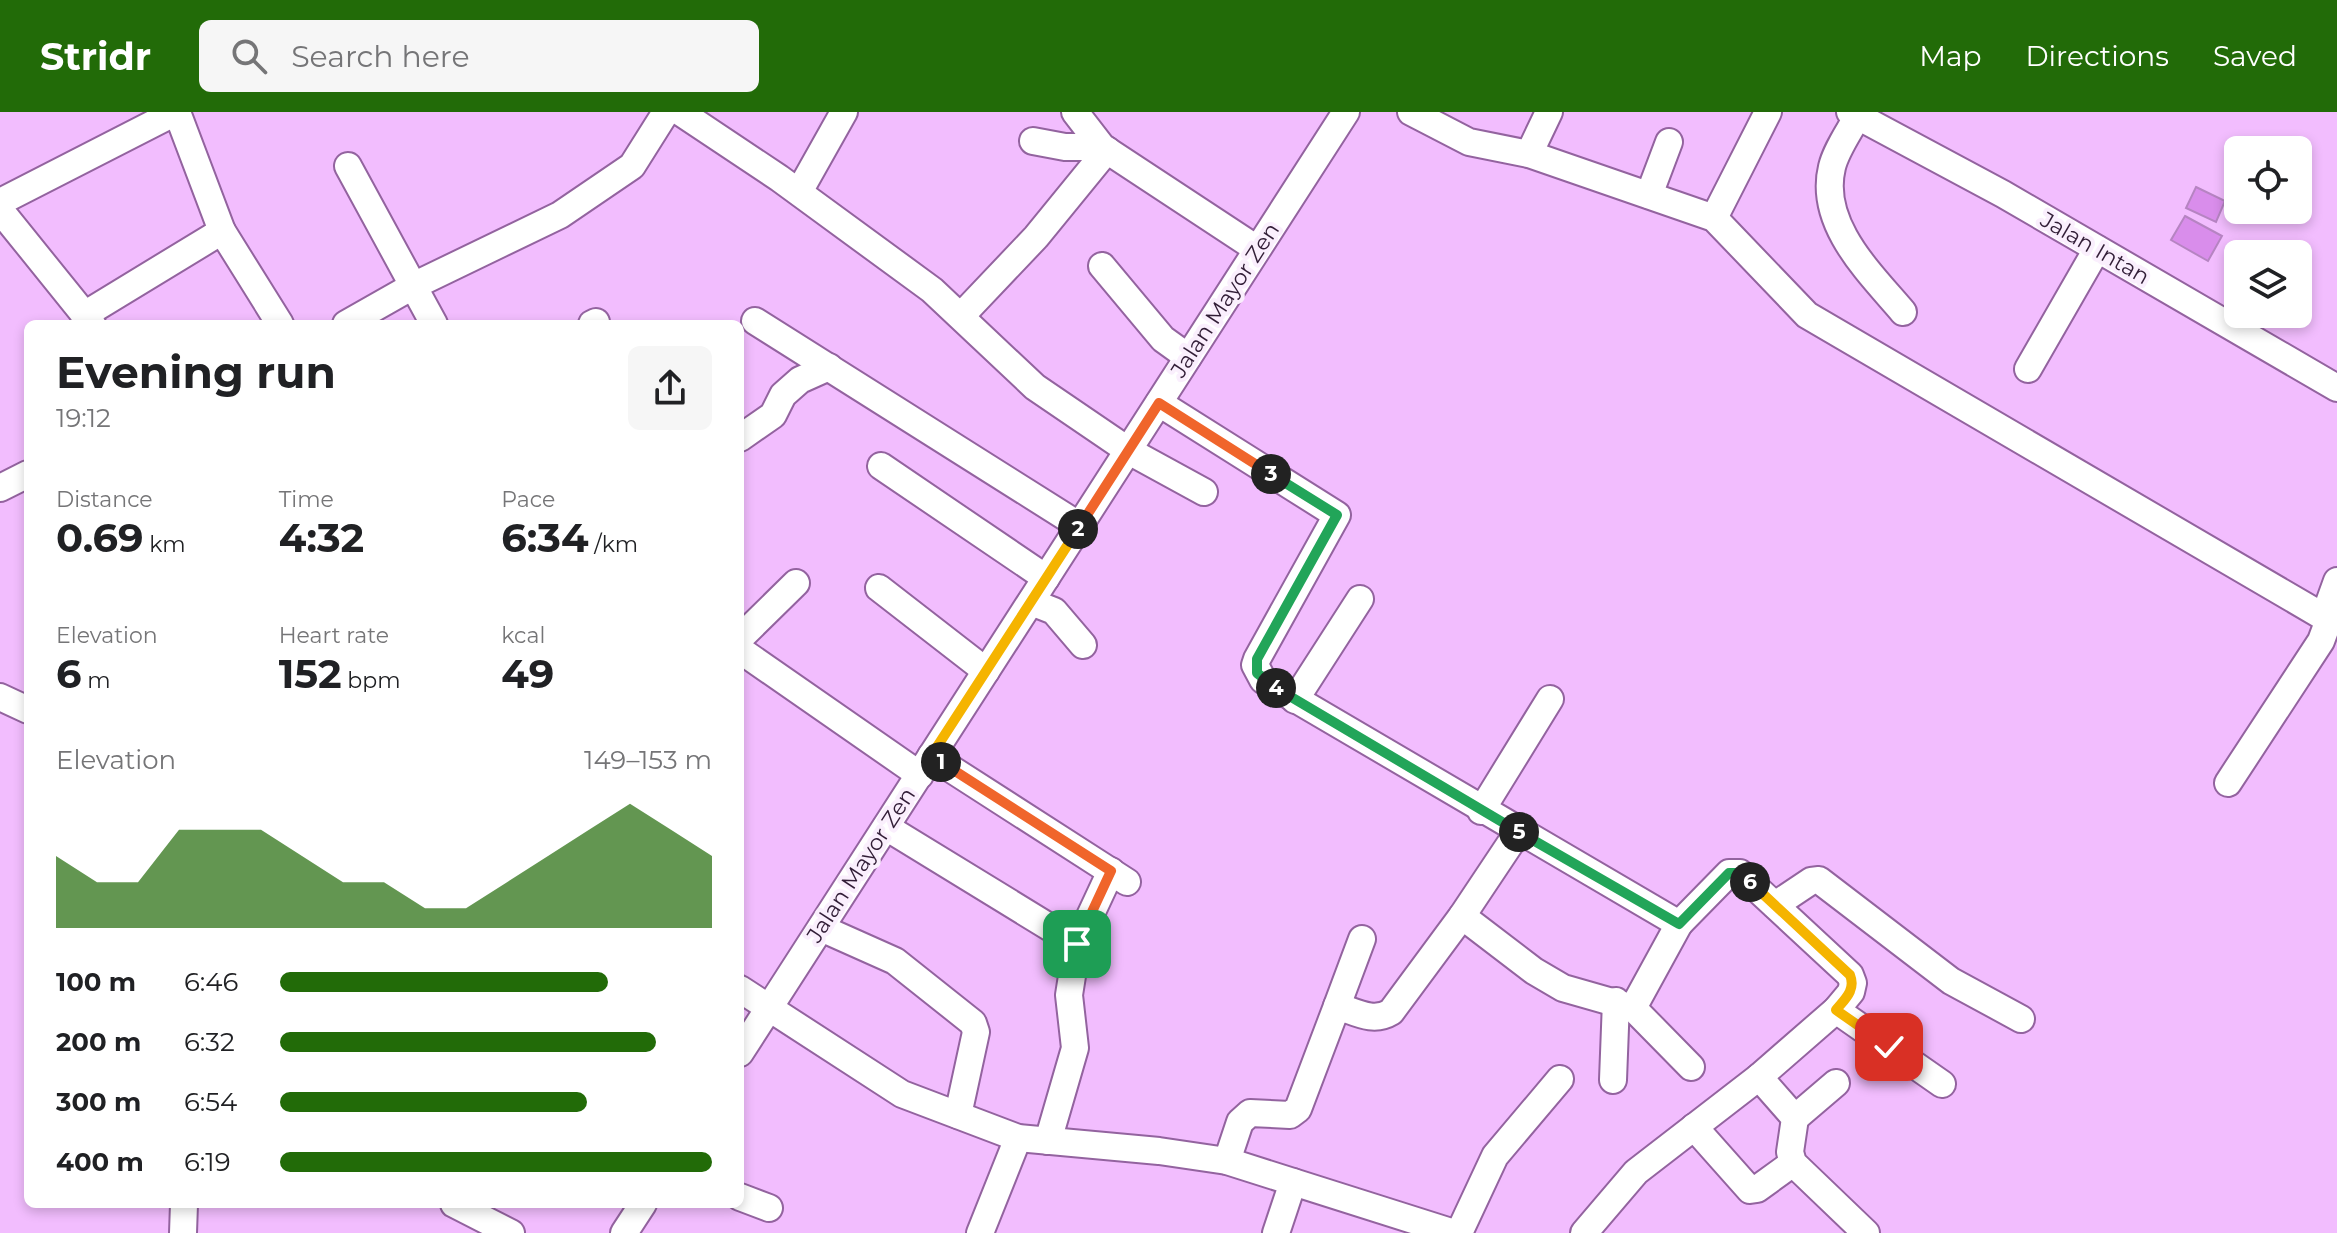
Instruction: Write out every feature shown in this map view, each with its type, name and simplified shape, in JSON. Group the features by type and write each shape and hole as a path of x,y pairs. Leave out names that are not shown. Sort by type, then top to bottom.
{"street":[{"path":"0,202 177,112 222,231 278,320"},
{"path":"799,192 844,112"},
{"path":"1075,112 1105,148 1257,249"},
{"name":"Jalan Mayor Zen","path":"744,1047 1346,112"},
{"path":"1411,112 1469,142 1529,154 1714,218 1807,315 2324,617 2327,625 2321,641 2228,783"},
{"path":"1529,154 1549,112"},
{"path":"1714,218 1768,112"},
{"path":"353,320 413,286 560,215 632,166 682,114 799,192 932,290 1035,387 1129,451 1204,492"},
{"path":"1854,114 1832,166 1829,195 1840,233 1903,312"},
{"name":"Jalan Intan","path":"1854,114 2003,194 2337,388"},
{"path":"1033,141 1065,147 1105,148"},
{"path":"1649,195 1669,142"},
{"path":"961,316 1036,237 1105,148"},
{"path":"348,166 432,320"},
{"path":"0,210 88,319 222,231"},
{"path":"2028,369 2097,249"},
{"path":"1102,266 1163,339 1188,357"},
{"path":"755,321 1080,526"},
{"path":"744,435 773,415 783,395 800,380 829,367"},
{"path":"1159,403 1337,515 1255,665 1263,680 1481,811 1679,924"},
{"path":"881,466 1046,578"},
{"path":"0,488 24,476"},
{"path":"2324,617 2337,581"},
{"path":"744,634 796,583"},
{"path":"879,588 986,671"},
{"path":"1295,700 1360,599"},
{"path":"1031,602 1054,611 1083,645"},
{"path":"744,652 926,765 1119,876 1077,944 1069,995 1075,1048 1048,1141"},
{"path":"0,697 24,708"},
{"path":"1481,811 1550,699"},
{"path":"886,827 1077,944"},
{"path":"1337,1006 1373,1018 1382,1018 1391,1012 1462,916 1518,832"},
{"path":"1584,1233 1636,1172 1759,1077 1836,1010 1851,992 1853,983 1850,975 1740,873 1733,871 1679,924 1624,1005 1613,1080"},
{"path":"1775,905 1811,881 1819,880 1951,981 2021,1019"},
{"path":"1462,916 1534,971 1563,988 1624,1005 1691,1067"},
{"path":"821,928 895,961 973,1023 976,1032 958,1115"},
{"path":"1227,1161 1240,1122 1250,1113 1290,1115 1298,1109 1362,939"},
{"path":"744,991 902,1094 1018,1138 1227,1161 1456,1233 1495,1156 1560,1079"},
{"path":"1836,1010 1942,1084"},
{"path":"1759,1077 1795,1118"},
{"path":"1836,1083 1795,1118 1790,1152 1793,1163 1866,1233"},
{"path":"1694,1127 1750,1190 1757,1189 1793,1163"},
{"path":"980,1233 1018,1138"},
{"path":"1276,1233 1293,1182"},
{"path":"744,1199 769,1208"},
{"path":"183,1233 184,1208"},
{"path":"462,1208 511,1233"},
{"path":"630,1232 641,1208"}],"building":[{"path":"2196,187 2224,201 2216,222 2186,208"},
{"path":"2185,216 2222,236 2208,261 2171,240"}],"route":[{"path":"1077,944 1086,918 1111,871 931,756 1159,403 1337,515 1257,659 1257,673 1263,680 1679,924 1729,873 1740,873 1850,975 1853,983 1851,992 1836,1010 1889,1047"}]}
